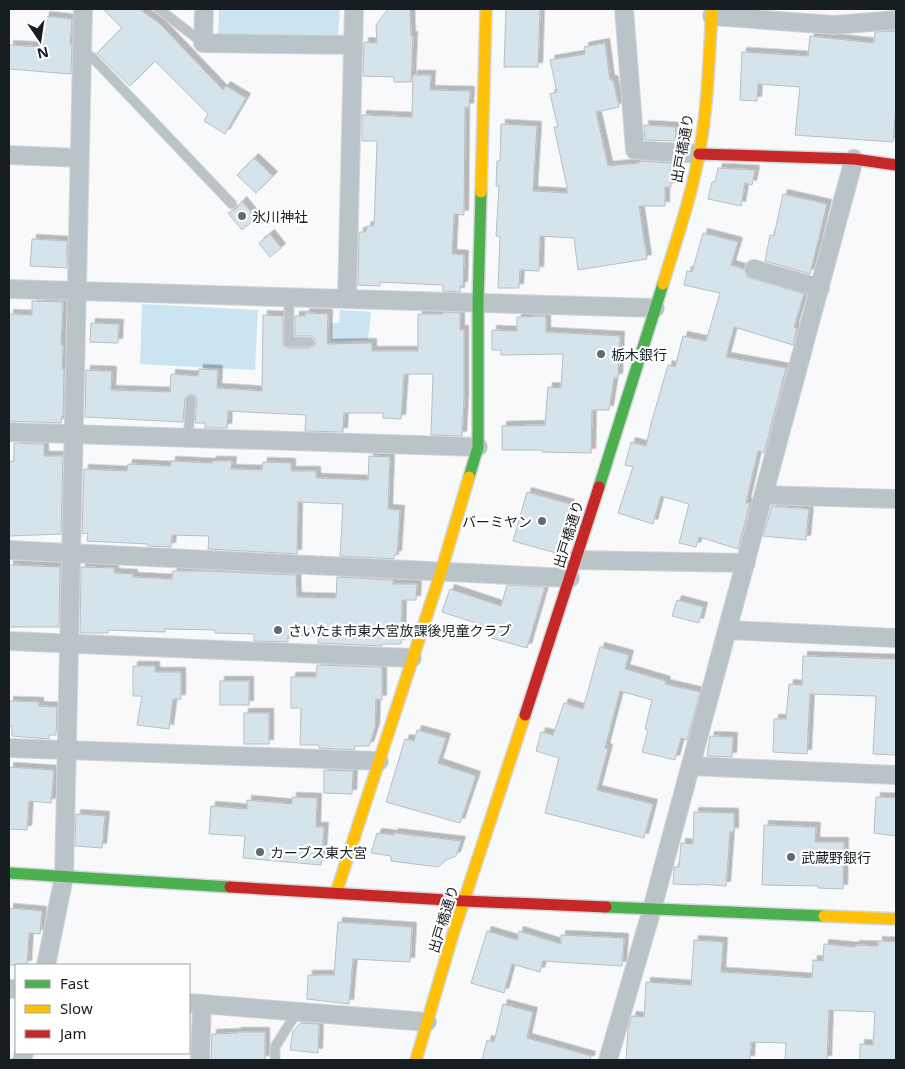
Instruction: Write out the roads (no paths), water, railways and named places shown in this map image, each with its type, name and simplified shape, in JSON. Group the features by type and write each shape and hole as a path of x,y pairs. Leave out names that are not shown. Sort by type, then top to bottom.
{"street":[{"path":"46,964 64,877 83,9"},
{"path":"204,9 203,43 353,45"},
{"path":"347,299 354,9"},
{"path":"336,893 412,658 442,572 478,447 478,303 486,9"},
{"path":"624,9 635,150 854,159 896,165"},
{"path":"712,12 834,25 896,20"},
{"name":"出戸橋通り","path":"416,1060 464,900 570,578 688,198 699,154 706,96 712,12"},
{"path":"9,156 80,158"},
{"path":"608,1060 652,909 854,159"},
{"path":"754,270 820,288"},
{"path":"9,289 655,308"},
{"path":"9,432 478,447"},
{"path":"764,495 896,499"},
{"path":"9,550 570,578"},
{"path":"575,560 746,563"},
{"path":"728,630 896,638"},
{"path":"9,641 412,658"},
{"path":"9,748 379,762"},
{"path":"691,766 896,775"},
{"path":"9,873 464,900 896,919"},
{"path":"200,1060 195,1003 426,1022"}],"lane":[{"path":"158,9 203,43"},
{"path":"82,52 92,58 232,204"},
{"path":"290,297 289,342 309,342"},
{"path":"188,438 191,400"},
{"path":"275,1060 276,1047 298,1012"}],"place":[{"name":"氷川神社","path":"242,216"},
{"name":"栃木銀行","path":"601,354"},
{"name":"バーミヤン","path":"542,521"},
{"name":"さいたま市東大宮放課後児童クラブ","path":"278,630"},
{"name":"カーブス東大宮","path":"260,852"},
{"name":"武蔵野銀行","path":"791,857"}]}
